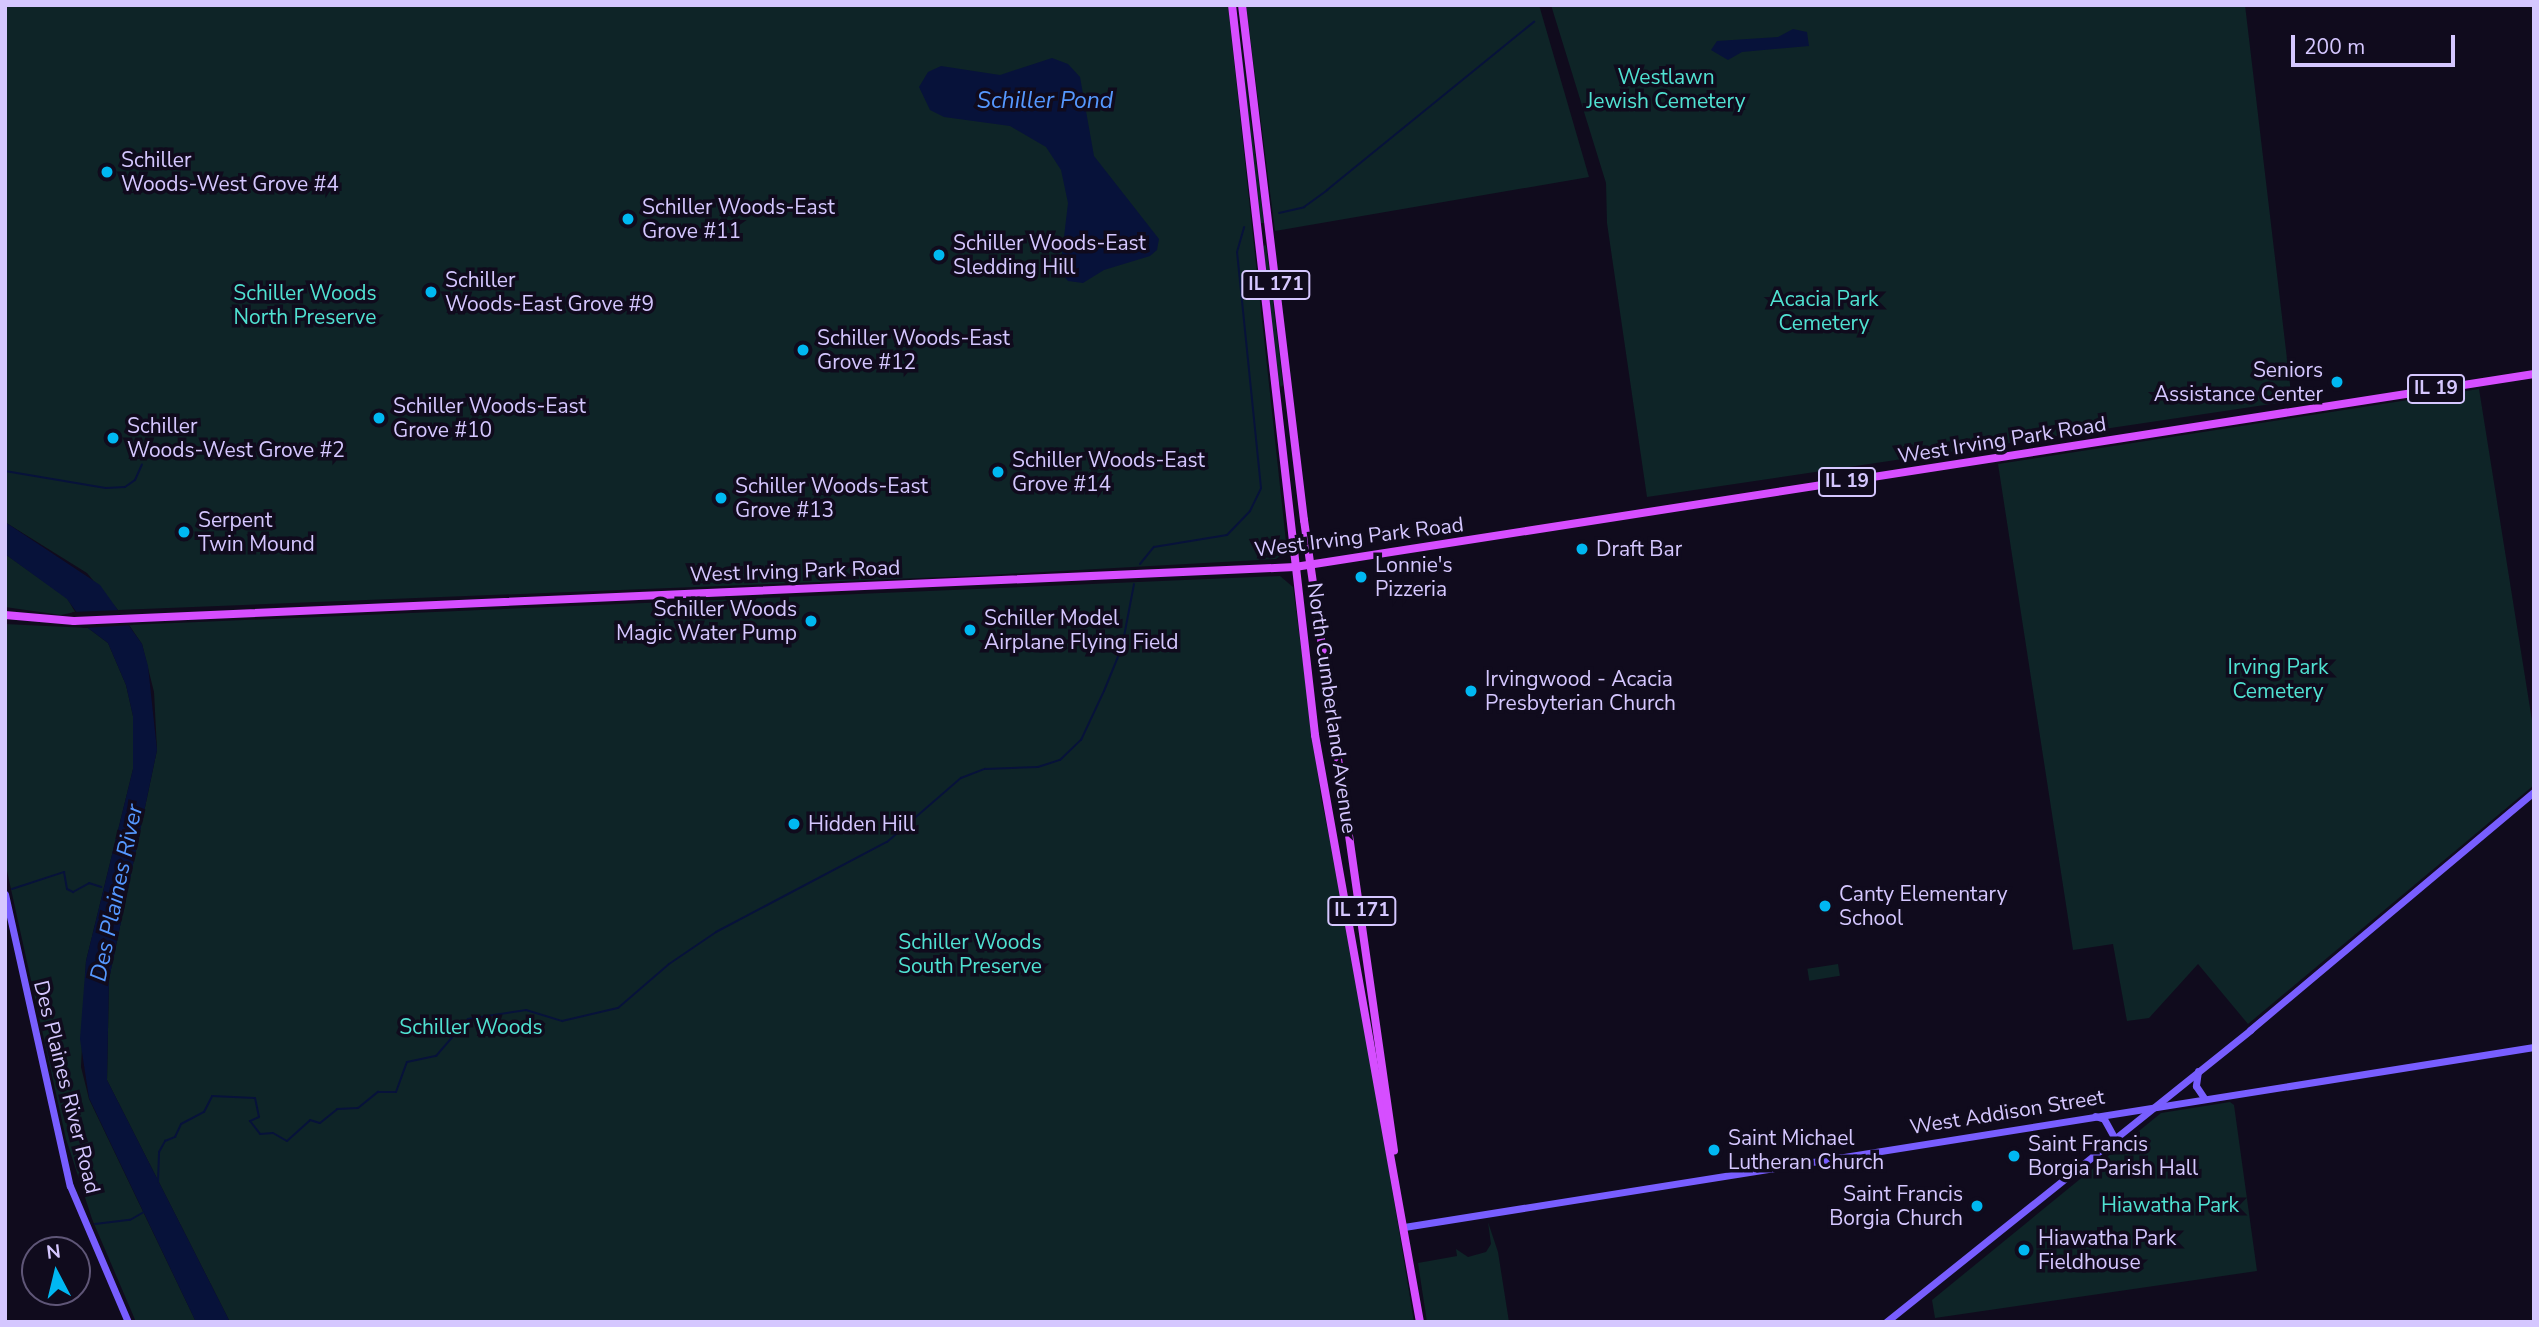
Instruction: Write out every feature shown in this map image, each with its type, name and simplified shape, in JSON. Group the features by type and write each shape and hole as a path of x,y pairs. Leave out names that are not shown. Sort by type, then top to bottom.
{"main road":[{"name":"North Cumberland Avenue","path":"1232,5 1317,747 1394,1161 1420,1322"},
{"name":"North Cumberland Avenue","path":"1242,5 1311,565 1384,1062 1394,1161"},
{"name":"West Irving Park Road","path":"5,615 74,621 1295,567 2534,374"},
{"path":"1886,1322 2157,1105 2534,792"},
{"name":"Des Plaines River Road","path":"5,894 70,1186 128,1322"},
{"name":"West Addison Street","path":"1404,1227 2534,1047"},
{"path":"2198,1071 2196,1086 2204,1098"},
{"path":"2095,1116 2104,1119 2114,1137"}],"green space":[{"name":"Schiller Woods North Preserve","path":"5,5 1228,5 1287,551 1276,559 970,576 118,610 87,573 5,522"},
{"path":"1246,5 1539,5 1589,177 1275,231"},
{"name":"Acacia Park Cemetery","path":"1551,5 2245,5 2292,401 1647,497 1607,223 1606,183"},
{"path":"1236,8 1264,223 1261,223 1258,215"},
{"path":"1266,245 1283,385 1281,387 1275,374 1263,246"},
{"name":"Irving Park Cemetery","path":"2479,389 2534,733 2534,785 2248,1024 2198,964 2149,1018 2127,1021 2113,944 2073,950 1998,464"},
{"path":"5,554 67,598 75,612 61,615 5,607"},
{"name":"Schiller Woods South Preserve","path":"1280,576 1293,587 1321,798 1352,945 1414,1322 230,1322 107,1080 109,979 157,750 154,692 142,644 129,625"},
{"path":"5,624 88,628 108,643 126,685 133,716 133,769 86,961 81,1067 89,1099 196,1322 136,1322 92,1219 66,1139 5,862"},
{"path":"1838,964 1840,976 1809,981 1807,969"},
{"name":"Hiawatha Park","path":"2230,1102 2234,1105 2257,1271 1935,1318 1932,1300 2161,1113"},
{"path":"1488,1222 1498,1252 1509,1322 1427,1322 1418,1263 1457,1256 1456,1249 1468,1257 1486,1252 1491,1244"}],"water":[{"path":"1793,29 1807,32 1809,46 1742,52 1728,60 1711,50 1717,41 1778,37"},
{"name":"Schiller Pond","path":"1052,58 1068,64 1080,77 1094,156 1159,239 1157,250 1150,256 1104,270 1083,283 1068,281 1060,271 1068,203 1061,170 1046,147 1010,126 944,117 930,110 919,87 928,72 941,66 1000,75"},
{"name":"Des Plaines River","path":"5,522 100,585 142,644 148,666 157,750 109,979 107,1080 230,1322 196,1322 89,1098 80,1039 86,961 133,769 133,716 126,685 108,643 88,628 67,599 5,554"}],"pier":[{"path":"123,610 133,625 83,628 72,612"}],"waterway":[{"path":"1279,213 1304,207 1327,190 1534,22"},
{"path":"1140,564 1154,547 1227,535 1250,511 1261,488 1237,252 1244,227"},
{"path":"5,471 106,488 125,487 135,480 142,464"},
{"path":"158,1182 159,1152 165,1141 175,1137 181,1124 204,1112 212,1096 255,1098 259,1117 250,1121 260,1134 273,1133 287,1141 310,1120 320,1123 337,1109 358,1108 378,1092 396,1092 407,1062 436,1056 468,1019 526,1010 562,1021 618,1008 669,964 716,932 887,842 961,778 985,769 1038,767 1060,760 1081,740 1104,691 1122,647 1134,584"},
{"name":"Des Plaines River","path":"12,889 64,872 67,889 73,892 89,883 101,887"},
{"path":"95,1224 130,1220 144,1212"}],"place":[{"name":"Schiller Woods-West Grove #4","path":"107,172"},
{"name":"Schiller Woods-East Grove #11","path":"628,219"},
{"name":"Schiller Woods-East Sledding Hill","path":"939,255"},
{"name":"Schiller Woods-East Grove #9","path":"431,292"},
{"name":"Schiller Woods-East Grove #12","path":"803,350"},
{"name":"Seniors Assistance Center","path":"2337,382"},
{"name":"Schiller Woods-East Grove #10","path":"379,418"},
{"name":"Schiller Woods-West Grove #2","path":"113,438"},
{"name":"Schiller Woods-East Grove #14","path":"998,472"},
{"name":"Schiller Woods-East Grove #13","path":"721,498"},
{"name":"Serpent Twin Mound","path":"184,532"},
{"name":"Draft Bar","path":"1582,549"},
{"name":"Lonnie's Pizzeria","path":"1361,577"},
{"name":"Schiller Woods Magic Water Pump","path":"811,621"},
{"name":"Schiller Model Airplane Flying Field","path":"970,630"},
{"name":"Irvingwood - Acacia Presbyterian Church","path":"1471,691"},
{"name":"Hidden Hill","path":"794,824"},
{"name":"Canty Elementary School","path":"1825,906"},
{"name":"Saint Michael Lutheran Church","path":"1714,1150"},
{"name":"Saint Francis Borgia Parish Hall","path":"2014,1156"},
{"name":"Saint Francis Borgia Church","path":"1977,1206"},
{"name":"Hiawatha Park Fieldhouse","path":"2024,1250"}],"park label":[{"name":"Westlawn Jewish Cemetery","path":"1666,89"},
{"name":"Schiller Woods","path":"471,1027"}]}
